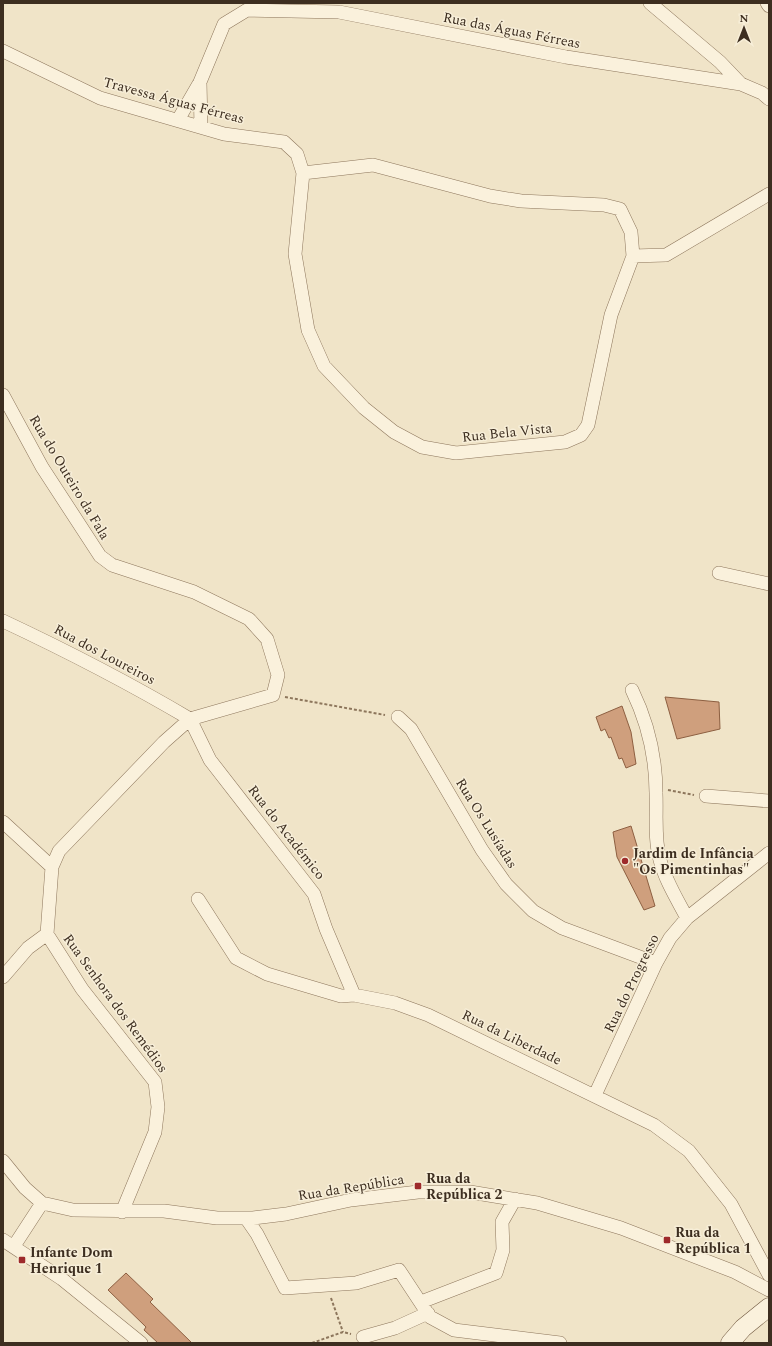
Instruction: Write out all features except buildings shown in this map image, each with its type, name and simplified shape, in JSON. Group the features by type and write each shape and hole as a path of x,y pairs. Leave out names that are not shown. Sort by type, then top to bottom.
{"street":[{"path":"650,3 720,62 741,84 762,93 769,100"},
{"name":"Rua das Águas Férreas","path":"178,120 200,82 224,24 248,10 339,12 566,57 741,84"},
{"name":"Travessa Águas Férreas","path":"3,51 100,98 224,134 284,142 297,154 303,173"},
{"name":"Rua das Águas Férreas","path":"200,82 201,127"},
{"path":"303,173 373,165 490,196 521,202 604,205 620,210 631,232 633,256 666,255 769,194"},
{"name":"Rua Bela Vista","path":"303,173 295,254 308,330 324,366 364,408 394,432 422,447 456,453 565,442 581,435 588,425 611,315 633,256"},
{"name":"Rua do Outeiro da Fala","path":"3,395 42,467 100,556 112,565 194,592 249,619 267,639 278,675 272,695"},
{"path":"719,573 769,584"},
{"name":"Rua dos Loureiros","path":"3,621 104,671 190,719"},
{"path":"632,690 643,711 650,735 656,790 657,837 660,860 671,887 687,918"},
{"path":"190,719 272,695"},
{"name":"Rua Os Lusíadas","path":"398,717 411,729 482,850 506,884 532,911 562,928 656,963"},
{"name":"Rua Senhora dos Remédios","path":"122,1212 155,1132 158,1107 155,1082 82,989 47,934 52,867 59,851 164,742 190,719"},
{"name":"Rua do Académico","path":"190,719 210,760 314,894 326,929 354,995"},
{"path":"706,796 769,800"},
{"path":"3,822 52,867"},
{"name":"Rua do Progresso","path":"595,1095 656,963 670,938 687,918 769,853"},
{"name":"Rua da Liberdade","path":"198,899 236,958 267,974 341,996 354,995 395,1003 428,1014 654,1125 689,1151 731,1204 769,1275"},
{"path":"3,977 28,948 47,934"},
{"path":"3,1161 25,1188 42,1203 9,1243 62,1278 141,1343"},
{"name":"Rua da República","path":"42,1203 73,1210 122,1212 164,1211 217,1218 246,1218 286,1214 351,1200 418,1192 470,1192 537,1203 621,1228 735,1272 769,1290"},
{"path":"421,1302 496,1273 503,1250 502,1222 514,1199"},
{"path":"246,1218 257,1234 286,1288 356,1283 399,1270 430,1317 454,1330 512,1340 560,1343"},
{"path":"730,1343 743,1328 769,1307"},
{"path":"363,1337 394,1328 428,1313"}],"path":[{"path":"272,695 398,717"},
{"path":"656,790 668,790 686,795 706,796"},
{"path":"326,1285 343,1332"},
{"path":"312,1343 343,1332 363,1337"}],"place":[{"name":"Jardim de Infância \"Os Pimentinhas\"","path":"625,861"},
{"name":"Rua da República 2","path":"418,1186"},
{"name":"Rua da República 1","path":"667,1240"},
{"name":"Infante Dom Henrique 1","path":"22,1260"}]}
